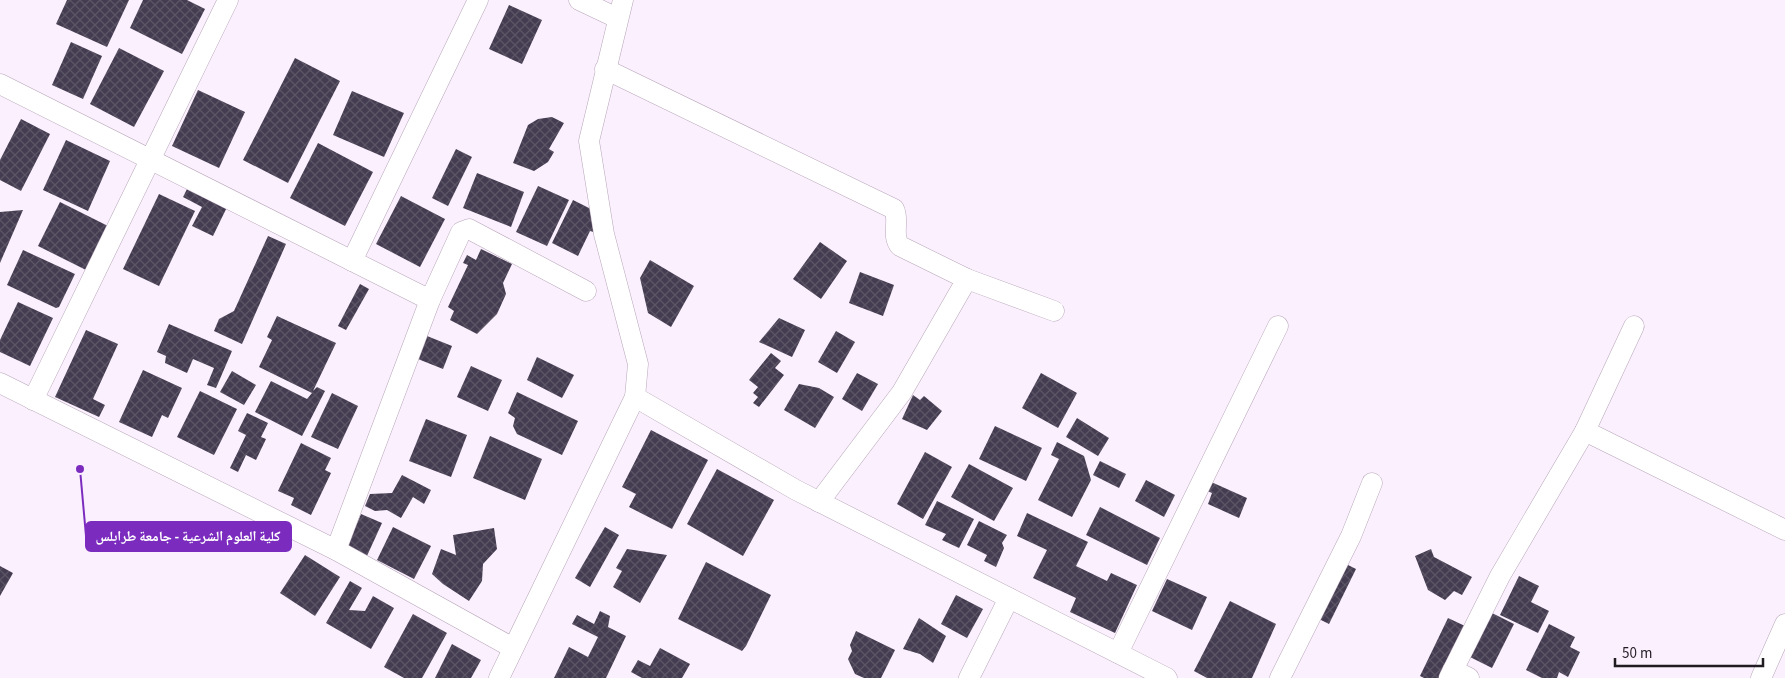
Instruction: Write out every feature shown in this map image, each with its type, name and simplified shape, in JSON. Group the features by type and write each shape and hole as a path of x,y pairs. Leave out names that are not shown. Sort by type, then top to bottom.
{"street":[{"path":"33,400 228,0"},
{"path":"352,261 478,0"},
{"path":"499,678 635,397 638,364 604,234 589,141 620,9 580,0"},
{"path":"605,69 894,209 898,244 967,279 1054,311"},
{"path":"0,84 430,300"},
{"path":"336,550 430,300 461,232 469,229 586,291"},
{"path":"820,502 902,392 967,279"},
{"path":"1118,653 1278,326"},
{"path":"1457,675 1500,576 1585,431 1634,326"},
{"path":"0,383 336,550 513,648"},
{"path":"635,397 820,502 1118,653 1147,673 1167,678"},
{"path":"1585,431 1785,530"},
{"path":"1280,678 1351,536 1372,483"},
{"path":"969,678 1009,598"},
{"path":"1761,678 1785,624"}],"building":[{"path":"67,0 129,0 107,47 56,24"},
{"path":"143,0 187,0 205,9 182,54 130,28"},
{"path":"509,5 542,20 522,64 489,49"},
{"path":"71,42 102,56 83,99 52,85"},
{"path":"119,48 164,71 134,127 90,104"},
{"path":"295,58 340,81 288,183 243,160"},
{"path":"198,90 245,112 219,168 172,146"},
{"path":"352,91 404,113 384,157 333,135"},
{"path":"552,117 564,123 549,149 554,152 548,162 534,171 513,163 528,125 538,119"},
{"path":"21,119 50,134 21,191 0,180 0,160"},
{"path":"66,140 110,161 88,211 43,190"},
{"path":"318,143 373,172 345,226 290,198"},
{"path":"456,149 472,157 448,206 432,198"},
{"path":"477,173 524,192 511,227 463,208"},
{"path":"190,183 229,203 213,236 192,226 202,207 183,197"},
{"path":"538,186 569,200 547,246 516,232"},
{"path":"159,194 195,211 159,286 123,269"},
{"path":"401,196 445,219 420,267 376,244"},
{"path":"573,200 593,210 600,234 590,231 578,256 552,243"},
{"path":"60,202 108,226 86,270 38,246"},
{"path":"23,210 0,263 0,212"},
{"path":"268,236 286,244 242,344 214,331 219,319 234,311"},
{"path":"820,242 847,261 821,299 793,279"},
{"path":"481,249 512,264 503,283 506,294 497,314 477,334 450,320 454,311 448,307 468,265 463,263 467,255 476,260"},
{"path":"23,250 75,274 59,307 56,308 7,285"},
{"path":"650,260 694,286 671,327 648,313 640,278"},
{"path":"860,272 894,285 883,316 849,303"},
{"path":"360,284 369,289 346,330 338,326"},
{"path":"18,302 53,318 30,366 0,352 0,340"},
{"path":"277,316 336,343 313,391 317,387 325,391 302,436 255,412 271,381 307,399 312,393 259,367 272,340 267,337"},
{"path":"779,318 805,330 792,357 759,342"},
{"path":"169,324 232,351 216,388 207,385 214,368 193,359 187,373 165,363 166,356 157,352"},
{"path":"86,330 118,344 93,399 105,405 99,417 55,397"},
{"path":"836,331 855,342 837,373 818,362"},
{"path":"427,336 452,346 443,369 418,359"},
{"path":"771,353 781,361 775,368 784,375 759,407 753,403 758,397 753,393 758,387 749,380"},
{"path":"537,357 574,375 562,398 527,380"},
{"path":"471,366 502,380 488,411 457,397"},
{"path":"143,370 182,388 168,418 162,415 152,437 119,422"},
{"path":"232,371 256,385 244,405 220,392"},
{"path":"857,373 878,384 862,411 842,399"},
{"path":"1041,373 1077,393 1058,428 1022,408"},
{"path":"799,384 819,388 834,397 815,428 784,410"},
{"path":"200,391 237,409 214,455 177,437"},
{"path":"517,392 578,421 562,455 517,434 513,426 515,418 508,413"},
{"path":"332,393 358,406 338,449 311,437"},
{"path":"913,395 920,400 924,396 942,411 927,430 902,419"},
{"path":"247,413 268,423 261,437 266,439 256,460 246,455 238,472 230,468 246,435 238,431"},
{"path":"1077,418 1109,438 1098,456 1066,437"},
{"path":"426,419 467,435 451,477 409,461"},
{"path":"995,426 1042,448 1026,481 979,459"},
{"path":"651,430 708,460 672,529 629,507 636,494 622,487"},
{"path":"490,436 542,459 525,500 473,478"},
{"path":"1057,442 1084,456 1091,480 1072,517 1038,500 1059,459 1051,455"},
{"path":"301,443 331,458 325,470 331,473 311,515 291,505 294,498 278,491"},
{"path":"925,452 952,467 923,519 897,504"},
{"path":"1100,461 1126,474 1119,488 1093,475"},
{"path":"969,464 1013,488 994,521 951,497"},
{"path":"717,469 774,500 743,556 687,524"},
{"path":"402,475 431,490 424,504 413,497 401,518 387,510 375,511 365,506 370,494 392,493"},
{"path":"1146,480 1175,495 1164,517 1135,501"},
{"path":"1209,481 1247,498 1239,518 1208,504 1212,493 1205,490"},
{"path":"937,501 974,519 959,548 942,540 946,534 925,525"},
{"path":"1100,507 1160,538 1147,565 1086,535"},
{"path":"1027,513 1088,542 1076,566 1107,581 1111,573 1137,585 1115,633 1070,612 1076,598 1033,578 1047,550 1017,536"},
{"path":"361,514 382,523 366,558 346,549"},
{"path":"979,521 1007,535 1002,543 1004,548 996,567 984,561 987,555 967,545"},
{"path":"393,527 431,546 414,579 377,560"},
{"path":"605,527 619,535 590,587 575,578"},
{"path":"494,528 497,549 483,564 482,581 469,601 443,584 432,574 441,549 456,555 453,535"},
{"path":"627,549 667,555 640,603 613,587 622,571 616,568"},
{"path":"1431,549 1434,557 1472,577 1462,595 1454,591 1445,600 1428,590 1415,556"},
{"path":"305,555 340,577 315,616 280,593"},
{"path":"706,562 771,595 742,651 678,619"},
{"path":"1344,563 1356,569 1329,624 1317,618"},
{"path":"0,566 13,573 0,596"},
{"path":"1519,576 1539,586 1531,602 1549,611 1538,633 1500,615"},
{"path":"1167,579 1207,597 1192,630 1152,611"},
{"path":"350,581 362,588 349,610 365,611 373,596 394,608 371,649 326,623"},
{"path":"956,595 983,609 967,638 941,624"},
{"path":"1230,601 1276,624 1252,678 1207,678 1194,671"},
{"path":"600,611 610,616 608,627 626,636 606,678 554,678 569,647 588,657 598,637 572,624 577,615 594,624"},
{"path":"1492,613 1514,624 1492,668 1470,657"},
{"path":"413,614 447,633 422,678 404,678 384,667"},
{"path":"919,618 946,636 933,663 920,654 903,649"},
{"path":"1448,618 1465,626 1440,678 1424,678 1420,676"},
{"path":"1549,624 1575,637 1570,647 1580,652 1568,677 1559,672 1557,678 1542,678 1526,670"},
{"path":"856,631 895,650 881,678 864,678 855,674 848,659 852,651 850,645"},
{"path":"452,644 481,660 471,678 435,678"},
{"path":"660,648 690,664 682,678 642,678 631,672 638,660 650,666"}],"place":[{"name":"كلية العلوم الشرعية - جامعة طرابلس","path":"80,469"}]}
